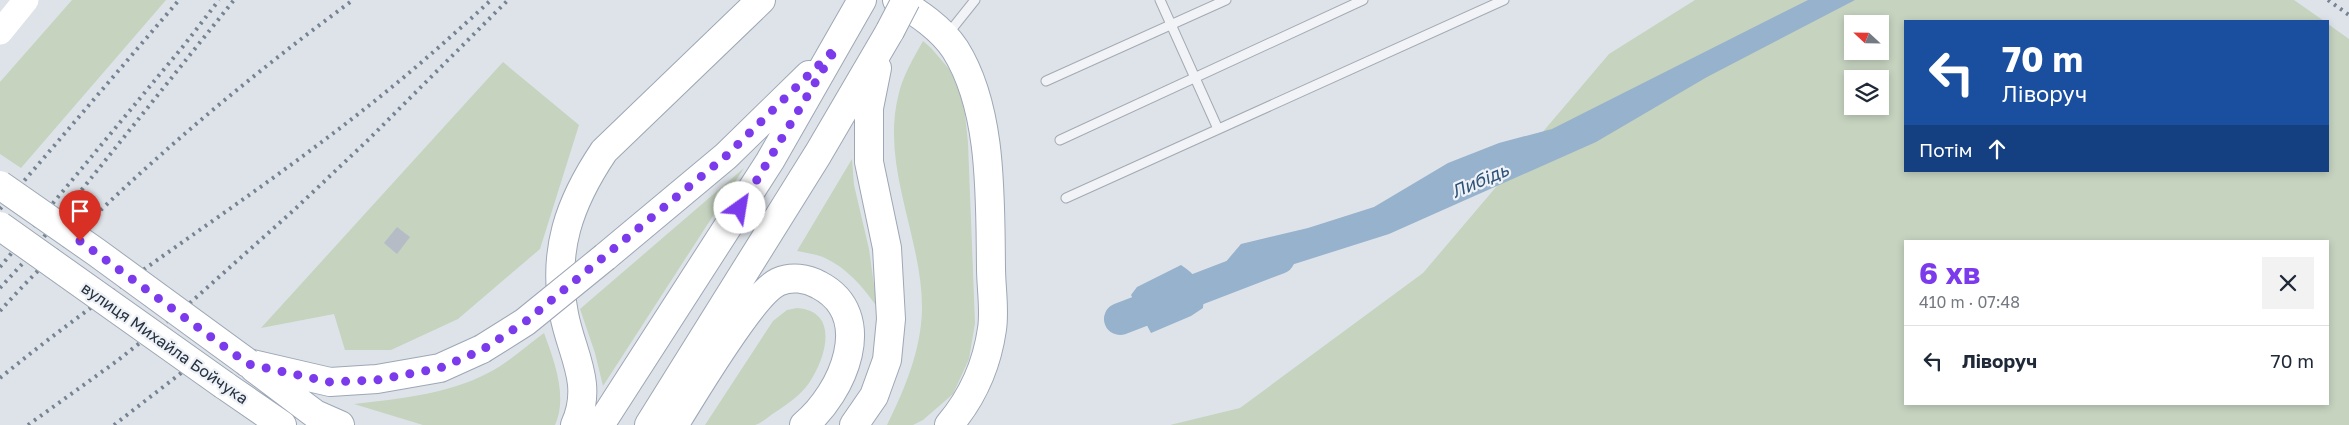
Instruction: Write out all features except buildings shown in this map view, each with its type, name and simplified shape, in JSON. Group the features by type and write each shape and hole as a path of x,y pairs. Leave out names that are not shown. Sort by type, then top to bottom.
{"main road":[{"path":"575,425 582,404 582,379 564,315 560,248 571,212 588,176 604,152 761,0"},
{"path":"897,0 933,25 954,48 972,83 987,164 992,327 986,355 972,392 949,425"},
{"path":"649,425 818,154 906,0"},
{"path":"600,425 770,161 858,7"},
{"path":"854,425 874,396 887,360 891,319 887,248 869,162 869,108 885,39"},
{"path":"248,364 330,382 377,380 440,368 482,350 525,322 726,156 836,48"},
{"name":"вулиця Михайла Бойчука","path":"0,185 96,252 315,414 340,425"},
{"name":"вулиця Михайла Бойчука","path":"0,226 282,425"},
{"path":"674,425 756,301 778,282 793,278 814,282 827,289 839,302 850,324 850,342 844,372 829,398 804,425"},
{"path":"224,385 249,425"}],"street":[{"path":"0,4 25,0"},
{"path":"0,32 25,0"}],"lane":[{"path":"945,37 975,0"},
{"path":"1160,0 1170,26 1218,129"},
{"path":"1046,80 1226,0"},
{"path":"1060,140 1362,0"},
{"path":"1066,198 1504,0"}],"green space":[{"path":"72,0 166,0 21,168 0,154 0,82"},
{"path":"1695,0 2294,0 2323,20 1904,20 1904,172 2329,172 2329,25 2349,39 2349,425 1170,425 1240,408 1423,273 1609,54"},
{"path":"923,41 950,70 964,104 968,143 975,323 969,359 953,394 923,420 913,425 887,425 911,369 921,325 921,283 898,177 894,124 902,82"},
{"path":"503,62 579,125 540,249 458,319 391,350 345,350 334,314 261,328"},
{"path":"852,159 854,185 869,249 877,307 860,285 833,262 822,257 797,251"},
{"path":"744,168 603,386 595,353 580,309"},
{"path":"797,308 811,311 819,317 824,326 826,337 820,361 809,383 787,404 755,425 705,425 773,321 787,310"},
{"path":"544,333 552,355 560,391 559,414 555,425 423,425 354,404 423,394 457,386 488,373 503,364"}],"water":[{"path":"1808,0 1855,0 1707,77 1596,142 1389,234 1247,279 1224,264 1241,244 1308,228 1374,207 1448,163 1499,143 1552,129"},
{"path":"1181,265 1192,273 1199,283 1203,294 1203,308 1191,316 1151,333 1131,295 1137,287"}],"waterway":[{"name":"Либідь","path":"1120,319 1279,258"}],"railway":[{"path":"0,209 179,0"},
{"path":"0,267 185,44 219,0"},
{"path":"0,288 23,263 234,0"},
{"path":"0,311 65,244 164,152 257,74 353,0"},
{"path":"0,378 87,311 265,184 353,118 389,90 491,0"},
{"path":"28,425 117,361 190,303 294,210 368,140 508,0"},
{"path":"2328,0 2349,15"},
{"path":"114,425 185,370"}],"route":[{"path":"80,241 248,364 330,382 377,380 440,368 482,350 525,322 726,156 772,113 836,48 770,161 740,208"}]}
